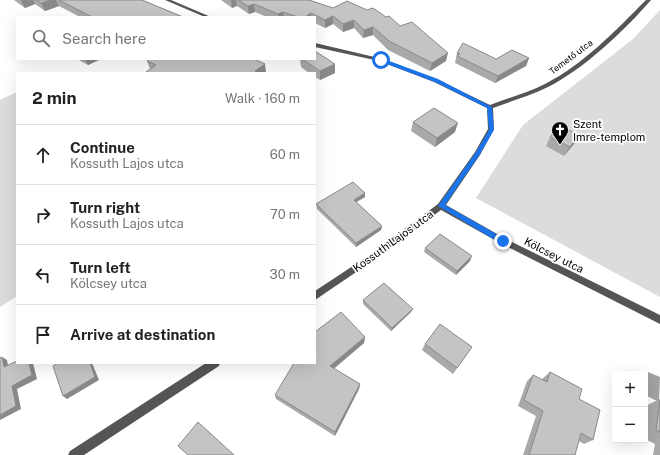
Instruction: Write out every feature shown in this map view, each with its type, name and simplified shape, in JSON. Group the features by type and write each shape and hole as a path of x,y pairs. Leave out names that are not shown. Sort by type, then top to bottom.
{"street":[{"path":"167,0 207,16"},
{"name":"Temető utca","path":"490,107 553,82 587,58 614,35 649,0"},
{"path":"316,45 381,60 436,80 490,107"},
{"name":"Kossuth Lajos utca","path":"316,295 371,258 441,206 478,153 491,130 490,107"},
{"name":"Kölcsey utca","path":"441,206 503,241 660,320"},
{"path":"74,455 213,364"}],"shaded area":[{"path":"660,10 660,297 476,198 523,125 633,39"},
{"path":"16,92 16,297 0,307 0,100"},
{"path":"648,372 660,377 659,402 648,396"}],"building":[{"path":"36,0 51,0 41,3"},
{"path":"59,0 142,0 181,16 90,16"},
{"path":"238,0 309,0 333,8 347,1 367,10 373,8 386,17 389,16 400,26 412,22 448,53 432,63 389,41 373,27 364,30 354,20 343,24 333,16 325,20 311,13 306,16 295,16 283,12 278,14 254,4 248,6"},
{"path":"463,43 496,59 512,50 529,58 498,76 457,56 460,54 457,53"},
{"path":"316,52 335,64 320,71 304,60 316,60"},
{"path":"256,60 265,64 255,71 257,72 146,72 156,65 147,61"},
{"path":"434,108 458,123 437,138 413,122"},
{"path":"560,126 579,135 570,147 550,137"},
{"path":"353,182 365,193 354,200 382,226 356,243 316,204"},
{"path":"440,234 472,256 457,271 425,248"},
{"path":"384,283 413,309 392,328 363,300"},
{"path":"341,312 365,337 330,366 360,384 335,432 275,395 293,364 316,364 316,331"},
{"path":"440,324 472,347 457,368 425,344"},
{"path":"2,357 4,367 16,361 16,364 29,364 32,375 12,386 16,406 0,415 0,358"},
{"path":"56,364 90,364 95,377 63,396 53,366"},
{"path":"550,372 582,389 579,399 600,410 593,440 581,433 575,455 529,455 543,411 524,400 533,375 547,382"},
{"path":"660,400 660,432 656,430"},
{"path":"198,422 234,455 188,455 178,446"}],"place":[{"name":"Szent Imre-templom","path":"560,145"}],"route":[{"path":"381,60 436,80 490,107 491,130 478,153 441,206 503,241"}]}
